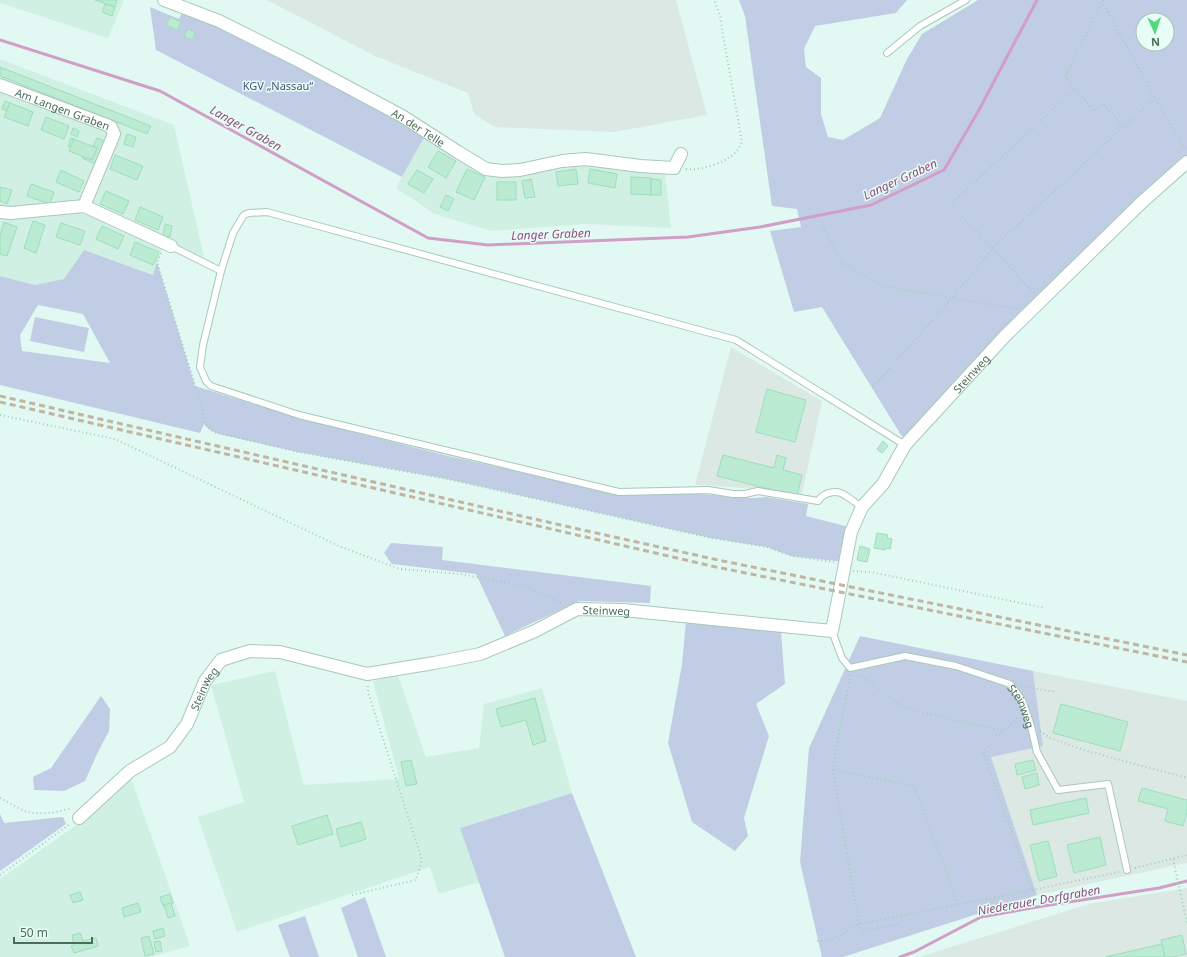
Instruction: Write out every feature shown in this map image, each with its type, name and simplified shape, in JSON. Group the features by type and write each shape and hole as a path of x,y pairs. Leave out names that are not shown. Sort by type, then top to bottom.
{"street":[{"name":"An der Telle","path":"164,0 219,21 299,61 402,116 463,156 486,168 502,171 520,170 562,161 586,159 640,166 674,168"},
{"name":"Am Langen Graben","path":"0,85 107,125 114,130 113,138 84,206"},
{"path":"674,168 682,154"},
{"name":"Steinweg","path":"78,812 130,771 170,747 187,724 205,681 222,660 250,651 280,652 367,674 480,654 535,631 577,609 623,610 832,632 850,532 862,507 883,484 905,445 999,342 1141,203 1187,162"},
{"path":"0,212 11,213 84,206 168,245"}],"lane":[{"path":"886,53 920,26 966,0"},
{"path":"862,507 845,495 830,492 821,496 818,501 758,491 739,494 708,490 619,492 299,415 211,386 206,381 200,367 203,345 221,271 233,233 244,215 249,213 267,212 736,340 905,445"},
{"path":"168,245 221,271"},
{"path":"832,632 842,658 850,668"},
{"name":"Steinweg","path":"850,668 905,656 956,666 1010,684 1022,700 1031,726 1037,752 1058,790 1108,784 1126,870"}],"path":[{"path":"674,168 693,170 712,165 730,157 737,152 742,142 720,15 714,0"},
{"path":"1102,1 1065,77 1094,111 1102,103 1123,127"},
{"path":"1102,1 1155,98 1187,152"},
{"path":"1041,300 951,204 1075,89"},
{"path":"873,388 952,298 993,248 1155,98"},
{"path":"823,226 842,263 883,286 1030,311"},
{"path":"168,245 157,262 202,408 204,424 207,428 214,432 298,452 447,478 711,538 767,547 791,556 1046,608"},
{"path":"0,415 114,439 341,547 400,569 461,574 528,587 577,609"},
{"path":"850,668 904,708 1004,731"},
{"path":"850,668 849,685 833,770 859,924 862,931 900,924"},
{"path":"352,894 416,880 422,860 368,692 367,674"},
{"path":"1010,684 1056,692"},
{"path":"1026,710 983,752 1032,890"},
{"path":"1031,726 1050,738 1087,751 1187,778"},
{"path":"833,770 914,786 958,904"},
{"path":"0,798 25,811 44,813 61,811 78,812"},
{"path":"0,875 78,812"},
{"path":"817,942 830,940 859,924 1032,890 1187,855"},
{"path":"1173,859 1187,922"}],"shaded area":[{"path":"0,0 124,0 108,38 0,3"},
{"path":"267,0 676,0 707,115 614,132 495,127 474,114 468,93 375,56"},
{"path":"0,59 174,125 204,257 165,240 153,275 84,250 65,279 35,285 0,276"},
{"path":"425,136 486,170 579,163 665,173 671,228 585,224 491,231 435,214 396,188"},
{"path":"731,347 822,401 802,494 695,485"},
{"path":"275,671 304,785 399,779 373,681 398,676 426,757 479,748 484,704 542,688 572,793 460,828 479,882 439,894 430,867 237,932 198,817 244,802 211,685"},
{"path":"1033,671 1187,701 1187,863 1037,895 991,757 1043,746"},
{"path":"131,778 190,946 150,957 0,957 0,879 79,823"},
{"path":"1187,888 1187,957 919,957 1089,904"}],"green space":[{"path":"739,0 907,0 896,13 815,26 804,49 806,67 821,78 821,114 828,137 843,140 880,118 907,59 922,34 978,0 1187,0 1187,155 1086,249 905,438 901,435 822,307 794,312 770,231 801,227 797,209 772,206 745,16"},
{"name":"KGV „Nassau“","path":"150,7 179,19 183,11 287,60 425,136 402,177 156,50"},
{"path":"84,250 153,275 157,262 195,386 299,418 444,455 619,494 633,495 685,493 753,498 766,497 808,504 806,516 853,528 845,562 791,556 767,547 711,538 447,479 298,452 220,434 210,430 204,424 200,433 0,385 0,276 35,285 64,279","holes":["38,305 83,314 110,363 22,351 20,335"]},
{"path":"35,317 89,328 84,352 30,341"},
{"path":"391,543 443,547 442,560 651,586 650,603 579,601 505,636 476,574 392,564 384,553"},
{"path":"686,621 781,632 785,684 756,704 769,736 744,818 748,836 735,851 692,822 668,743 682,664"},
{"path":"860,636 1033,671 1043,746 991,757 1037,895 843,957 822,957 800,862 809,748"},
{"path":"101,696 110,709 109,731 85,781 64,791 34,790 33,777 51,768"},
{"path":"572,793 636,957 505,957 460,828"},
{"path":"0,814 4,823 63,817 66,824 0,871"},
{"path":"365,897 386,957 358,957 341,908"},
{"path":"305,916 319,957 290,957 278,925"}],"building":[{"path":"95,0 117,0 115,7"},
{"path":"105,4 115,7 112,16 102,12"},
{"path":"170,17 181,22 177,30 166,25"},
{"path":"188,29 195,33 192,40 184,36"},
{"path":"0,67 151,126 147,134 0,76"},
{"path":"5,101 10,103 7,111 2,109"},
{"path":"10,103 33,112 28,126 4,117"},
{"path":"46,117 69,126 64,139 41,130"},
{"path":"73,128 79,131 77,137 71,134"},
{"path":"127,134 136,137 133,147 124,144"},
{"path":"71,138 74,139 71,147 68,146"},
{"path":"97,138 105,141 96,164 82,158 83,156 92,160 97,148 93,146"},
{"path":"74,139 97,148 92,160 69,151"},
{"path":"438,151 456,161 446,178 428,167"},
{"path":"115,155 143,166 137,180 110,169"},
{"path":"467,169 485,177 474,200 456,192"},
{"path":"576,169 578,184 558,186 556,172"},
{"path":"590,169 617,174 615,188 588,183"},
{"path":"61,170 84,181 79,192 56,182"},
{"path":"417,170 433,179 424,193 408,184"},
{"path":"631,177 651,178 651,195 631,194"},
{"path":"531,179 535,197 525,198 522,181"},
{"path":"651,179 661,180 661,195 651,195"},
{"path":"497,182 516,182 516,200 497,200"},
{"path":"31,184 54,192 50,204 27,196"},
{"path":"0,187 12,190 7,204 0,201"},
{"path":"106,191 129,201 123,214 100,204"},
{"path":"446,195 454,199 448,211 440,207"},
{"path":"140,207 163,217 158,230 135,220"},
{"path":"33,221 45,225 36,253 24,248"},
{"path":"4,222 17,227 7,256 0,254 0,235"},
{"path":"61,223 85,231 80,245 56,237"},
{"path":"165,224 172,226 170,237 163,236"},
{"path":"102,226 124,236 118,249 96,239"},
{"path":"135,242 159,252 153,265 130,255"},
{"path":"767,389 806,400 795,442 756,432"},
{"path":"883,441 888,446 882,453 877,449"},
{"path":"723,455 774,468 777,455 786,458 783,470 802,475 797,496 717,476"},
{"path":"877,533 888,535 887,538 892,539 890,549 885,548 885,550 874,548"},
{"path":"860,546 870,549 867,562 857,560"},
{"path":"535,698 546,741 533,745 526,720 501,727 496,709"},
{"path":"1061,704 1128,722 1120,751 1053,733"},
{"path":"411,760 417,784 406,786 401,762"},
{"path":"1033,760 1036,770 1017,775 1015,764"},
{"path":"1037,773 1039,785 1025,789 1022,777"},
{"path":"1142,788 1187,800 1187,812 1183,826 1165,821 1168,809 1138,801"},
{"path":"1086,798 1089,813 1033,825 1030,810"},
{"path":"327,815 333,834 298,845 292,826"},
{"path":"361,822 366,839 341,847 336,829"},
{"path":"1100,837 1106,865 1074,873 1067,845"},
{"path":"1048,841 1057,876 1039,881 1030,845"},
{"path":"80,892 83,900 73,903 70,895"},
{"path":"170,894 173,903 163,906 160,897"},
{"path":"138,903 141,912 124,917 122,908"},
{"path":"171,903 175,916 168,918 164,905"},
{"path":"163,928 165,936 155,939 153,931"},
{"path":"80,933 83,941 96,938 98,946 74,953 71,946 74,945 72,935"},
{"path":"1182,935 1186,954 1165,957 1161,940"},
{"path":"149,936 154,954 145,956 141,938"},
{"path":"160,941 162,951 156,952 154,942"},
{"path":"1162,944 1165,957 1105,957"}],"waterway":[{"name":"Langer Graben","path":"0,40 160,91 428,238 488,245 688,237 760,227 871,205 944,170 979,110 1037,0"},
{"name":"Niederauer Dorfgraben","path":"900,957 914,952 981,917 1159,888 1187,881"}],"railway":[{"path":"0,396 718,560 1187,655"},
{"path":"0,402 716,567 1187,662"}]}
